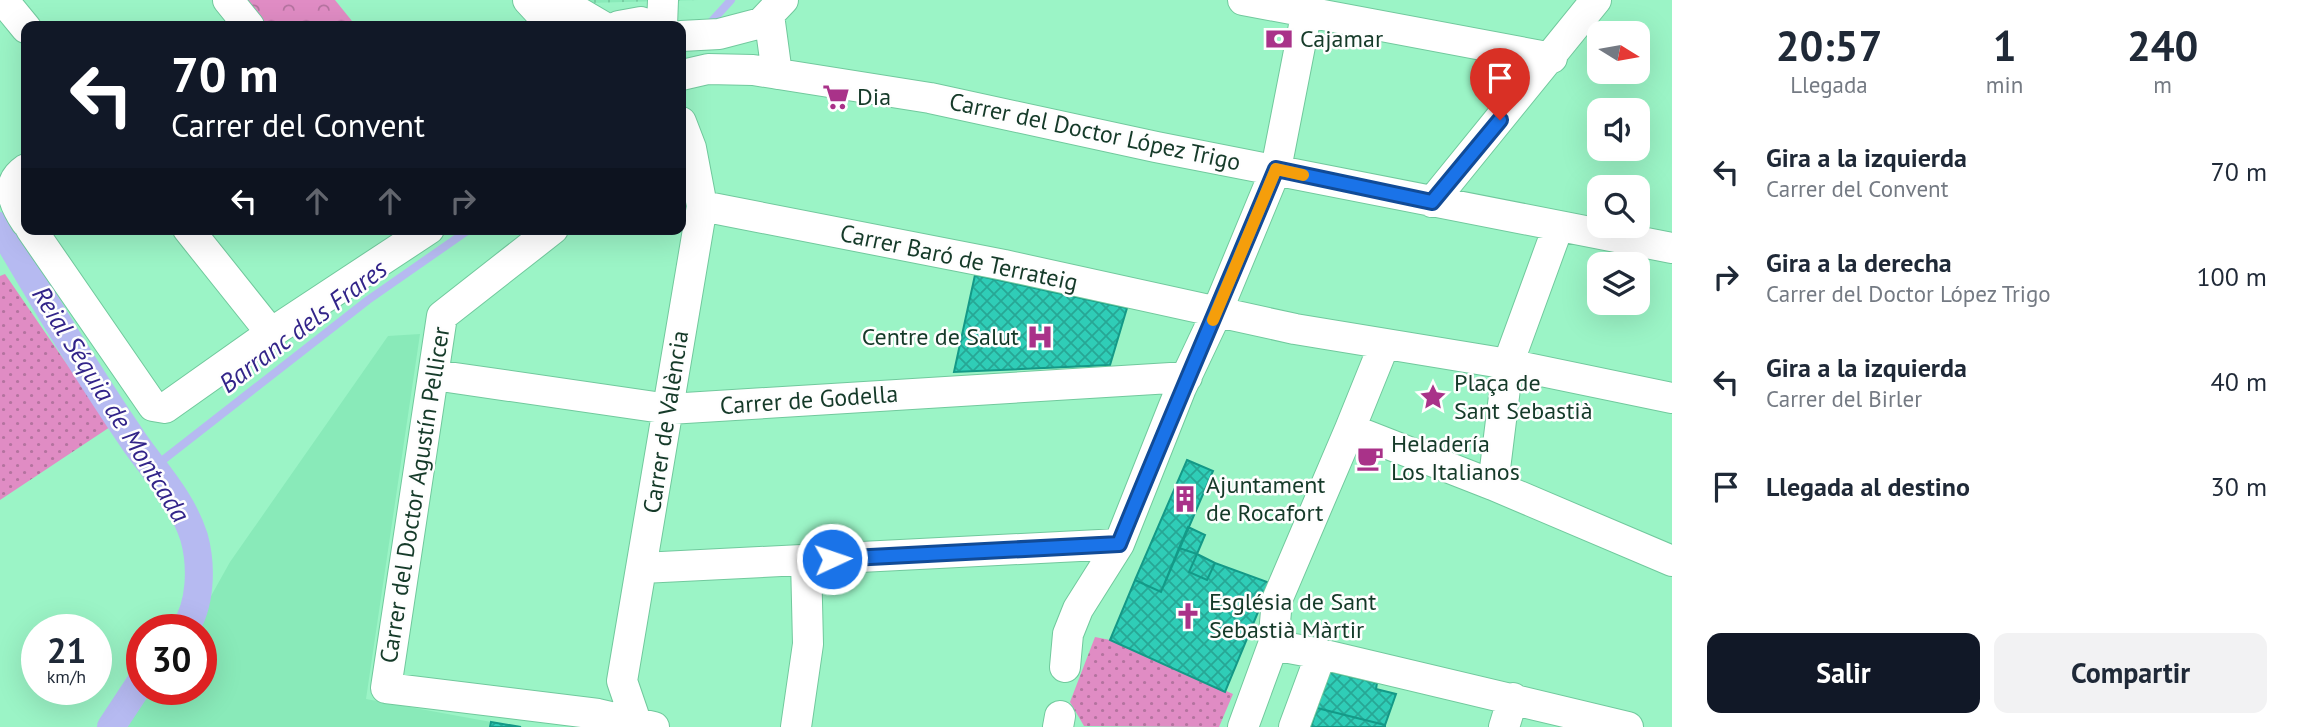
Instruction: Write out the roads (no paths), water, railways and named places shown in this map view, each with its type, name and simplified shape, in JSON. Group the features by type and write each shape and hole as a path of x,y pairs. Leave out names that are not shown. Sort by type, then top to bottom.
{"street":[{"path":"3,0 21,22"},
{"path":"528,0 547,21"},
{"path":"558,0 626,21"},
{"path":"662,21 663,0"},
{"path":"1243,0 1308,6 1552,58"},
{"path":"1432,202 1552,58 1596,0"},
{"path":"1065,667 1068,634 1078,609 1119,544 1276,169 1308,6"},
{"path":"686,36 719,34 761,23 776,7"},
{"path":"776,7 777,74"},
{"name":"Carrer del Doctor López Trigo","path":"686,76 708,69 753,70 930,98 1156,147 1672,248"},
{"name":"Carrer de València","path":"645,725 622,681 702,206 686,135"},
{"path":"21,175 12,189 15,205 21,214"},
{"name":"Carrer Baró de Terrateig","path":"702,206 1004,265 1216,314 1384,345"},
{"path":"1493,485 1508,364 1558,227"},
{"path":"35,235 153,406 165,408 415,235"},
{"path":"193,235 271,333"},
{"name":"Carrer del Doctor Agustín Pellicer","path":"545,235 442,316 386,688 598,714 645,725"},
{"path":"1243,727 1273,645 1277,600 1384,345 1508,364 1672,398"},
{"name":"Carrer de Godella","path":"433,375 669,409 1187,377"},
{"path":"1350,429 1493,485 1672,561"},
{"path":"642,568 1119,544"},
{"path":"796,727 808,644 806,560"},
{"path":"1273,645 1513,698 1628,727"},
{"path":"1294,727 1321,654"},
{"path":"1504,727 1513,698"}],"waterway":[{"name":"Barranc dels Frares","path":"711,22 731,0"},
{"name":"Reial Séquia de Montcada","path":"0,226 83,363 183,511 197,548 199,573 192,614"},
{"name":"Barranc dels Frares","path":"163,460 368,300 461,235"},
{"name":"Reial Séquia de Montcada","path":"111,727 126,704"}],"place":[{"name":"Cajamar","path":"1279,39"},
{"name":"Dia","path":"836,97"},
{"name":"Centre de Salut","path":"1040,337"},
{"name":"Plaça de Sant Sebastià","path":"1433,397"},
{"name":"Heladería Los Italianos","path":"1370,458"},
{"name":"Ajuntament de Rocafort","path":"1185,499"},
{"name":"Església de Sant Sebastià Màrtir","path":"1188,616"}]}
